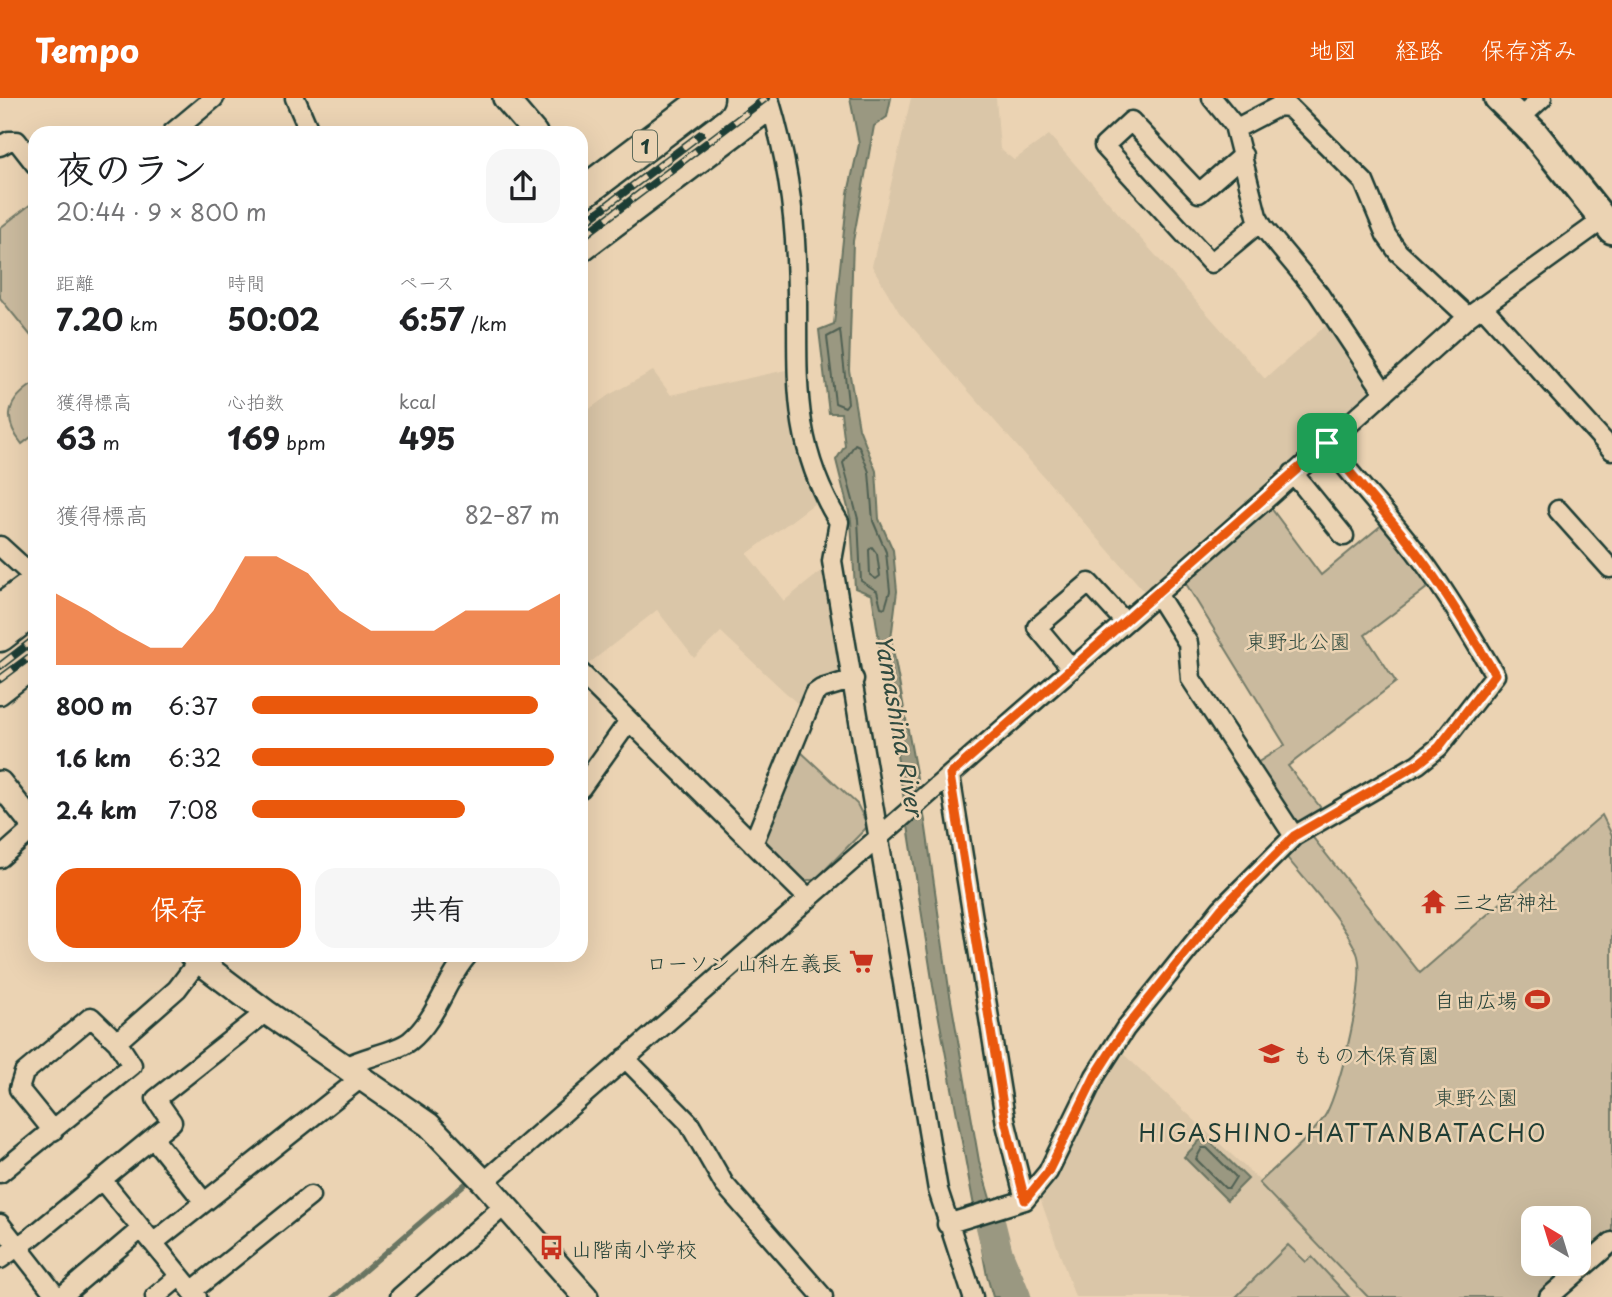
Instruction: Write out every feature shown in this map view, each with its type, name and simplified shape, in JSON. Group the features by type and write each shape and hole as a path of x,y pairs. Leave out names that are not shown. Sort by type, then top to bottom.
{"highway":[{"name":"1","path":"588,181 677,98"},
{"name":"1","path":"588,183 708,98"},
{"path":"0,610 28,589"},
{"path":"0,636 28,615"}],"main road":[{"path":"1498,98 1520,118 1608,225"}],"street":[{"path":"178,126 195,104 214,98"},
{"path":"295,98 307,126"},
{"path":"505,98 529,126"},
{"path":"1212,98 1235,129 1260,222 1318,293 1384,392"},
{"path":"1520,118 1542,98"},
{"path":"1235,129 1281,102 1289,107 1358,174 1386,235 1398,252 1475,311 1612,450"},
{"path":"588,248 771,105 783,147 796,258 800,415 809,461 821,493 839,522 832,561 884,831 938,1190 971,1296"},
{"path":"1243,155 1199,193 1130,121 1104,146 1211,262 1260,222"},
{"path":"0,146 17,141 28,155"},
{"path":"484,1182 1157,594 1475,311 1608,225"},
{"path":"947,1224 1025,1200 1048,1172 1095,1076 1125,1029 1221,909 1294,836 1418,764 1439,747 1495,674 1449,599 1407,539 1352,477 1327,443"},
{"path":"1293,473 1344,536"},
{"path":"1558,510 1611,568"},
{"path":"0,546 28,572"},
{"path":"1072,668 1037,627 1089,583 1125,622"},
{"path":"1157,594 1188,643 1191,679 1294,836"},
{"path":"0,695 28,673"},
{"path":"754,844 814,694 821,689 854,679"},
{"path":"588,680 808,898"},
{"path":"588,778 629,721"},
{"path":"945,780 1006,1124 1025,1200"},
{"path":"0,783 28,818"},
{"path":"0,858 28,833"},
{"path":"117,1042 177,989 202,962"},
{"path":"206,962 266,1012 429,1125 484,1182 586,1297"},
{"path":"0,1224 59,1297 147,1236 204,1202 353,1072 409,1042 441,1000 462,962"},
{"path":"0,1259 17,1244 33,1236 172,1122 156,1099 266,1012"},
{"path":"0,1173 53,1131 132,1065 117,1042 91,1017 24,1073 19,1089 53,1131"},
{"path":"625,1058 689,1123 724,1184 823,1297"},
{"path":"153,1138 204,1202"},
{"path":"102,1180 195,1294 310,1196"},
{"path":"400,1297 504,1206"},
{"path":"1549,1297 1612,1242"},
{"path":"155,1297 180,1276"}],"shaded area":[{"path":"911,98 996,98 1000,149 1014,160 1049,135 1265,379 1330,322 1372,387 1369,397 1145,592 899,312 872,266"},
{"path":"795,368 798,455 815,503 747,554 784,601 829,565 844,677 812,685 801,707 721,632 694,658 657,610 588,664 588,410 653,371 671,395"},
{"path":"1118,1049 1260,1181 1370,1297 1075,1297 1041,1201"}],"green space":[{"path":"28,206 28,332 0,298 0,228"},
{"path":"28,388 28,439 22,444 12,426 10,410 18,396"},
{"name":"東野公園","path":"1265,500 1321,575 1389,519 1436,581 1365,635 1396,682 1288,766 1328,817 1307,830 1420,973 1602,815 1612,835 1612,1242 1591,1260 1591,1206 1521,1206 1521,1276 1573,1276 1549,1297 1368,1297 1259,1183 1304,1140 1326,1114 1338,1082 1350,1034 1358,985 1357,953 1342,926 1281,850 1294,836 1249,768 1285,745 1180,574"},
{"path":"800,751 857,804 868,826 815,880 804,880 761,836"},
{"path":"1288,1245 1306,1262 1312,1257 1349,1297 1236,1297"}],"water":[{"path":"850,98 891,98 887,117 874,126 853,241 849,370 859,428 876,471 879,519 893,550 897,591 891,639 925,821 949,989 979,1161 996,1219 1002,1282 1013,1297 993,1297 987,1276 933,986 872,595 855,588 851,520 836,460 845,446 841,413 829,413 819,330 834,324 848,193 859,144"},
{"path":"1204,1136 1248,1179 1227,1200 1184,1157"}],"waterway":[{"path":"334,1297 466,1183"},
{"name":"Yamashina River","path":"990,1222 998,1254 1016,1297"}],"railway":[{"path":"588,233 766,98"},
{"path":"588,220 701,134"},
{"path":"0,666 28,644"},
{"path":"0,679 28,658"}],"place":[{"name":"三之宮神社","path":"1433,901"},
{"name":"ローソン 山科左義長","path":"862,962"},
{"name":"自由広場","path":"1538,999"},
{"name":"ももの木保育園","path":"1272,1054"},
{"name":"山階南小学校","path":"551,1248"}],"district":[{"name":"HIGASHINO-HATTANBATACHO","path":"1343,1132"}],"route":[{"path":"1327,443 1352,477 1407,539 1449,599 1495,674 1439,747 1418,764 1294,836 1221,909 1125,1029 1095,1076 1048,1172 1025,1200 1006,1124 950,775 1327,443"}],"park label":[{"name":"東野北公園","path":"1298,640"}]}
